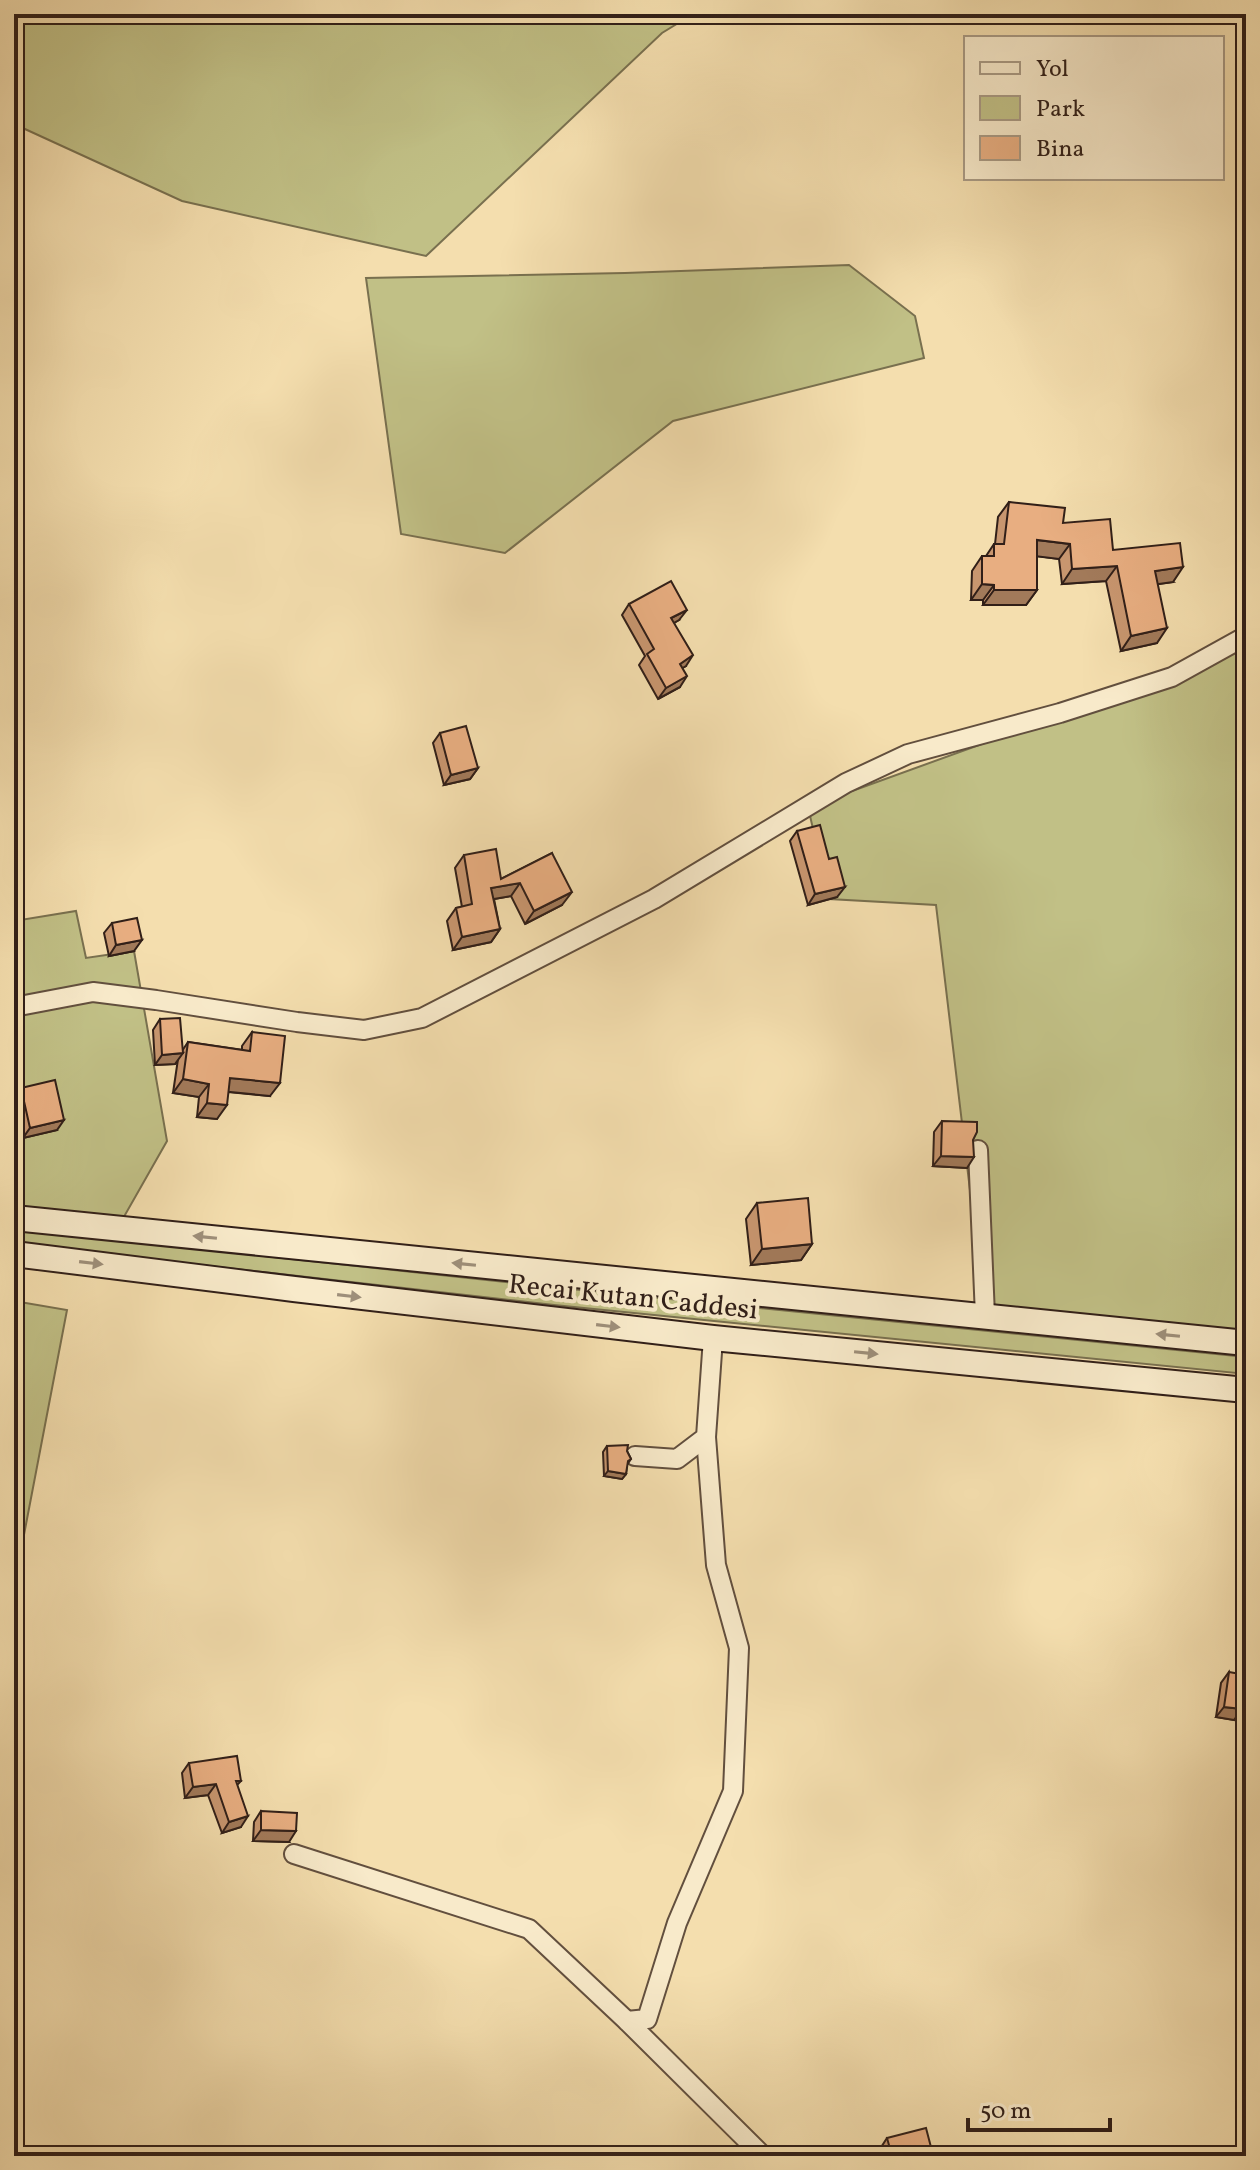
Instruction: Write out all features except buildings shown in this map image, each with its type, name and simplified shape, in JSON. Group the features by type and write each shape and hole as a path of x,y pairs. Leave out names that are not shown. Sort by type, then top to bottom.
{"main road":[{"name":"Recai Kutan Caddesi","path":"14,1218 1246,1343"},
{"name":"Recai Kutan Caddesi","path":"14,1254 713,1338 1246,1390"}],"street":[{"path":"14,1007 93,992 364,1030 422,1018 654,899 846,783 908,754 1060,713 1172,677 1246,636"},
{"path":"978,1150 985,1316"},
{"path":"627,2021 647,2019 677,1923 733,1791 739,1648 716,1565 706,1437 713,1338"},
{"path":"635,1456 677,1459 706,1437"},
{"path":"294,1854 529,1929 763,2156"}],"green space":[{"path":"14,14 693,14 662,33 426,256 182,201 14,124"},
{"path":"849,265 915,316 924,358 673,421 505,553 401,534 366,278"},
{"path":"1246,636 1246,1343 985,1316 936,905 829,899 808,807 1117,695"},
{"path":"76,911 86,958 134,951 167,1141 117,1229 14,1219 14,921"},
{"path":"14,1229 1246,1357 1246,1374 554,1305 14,1244"},
{"path":"14,1301 67,1310 14,1587"}]}
